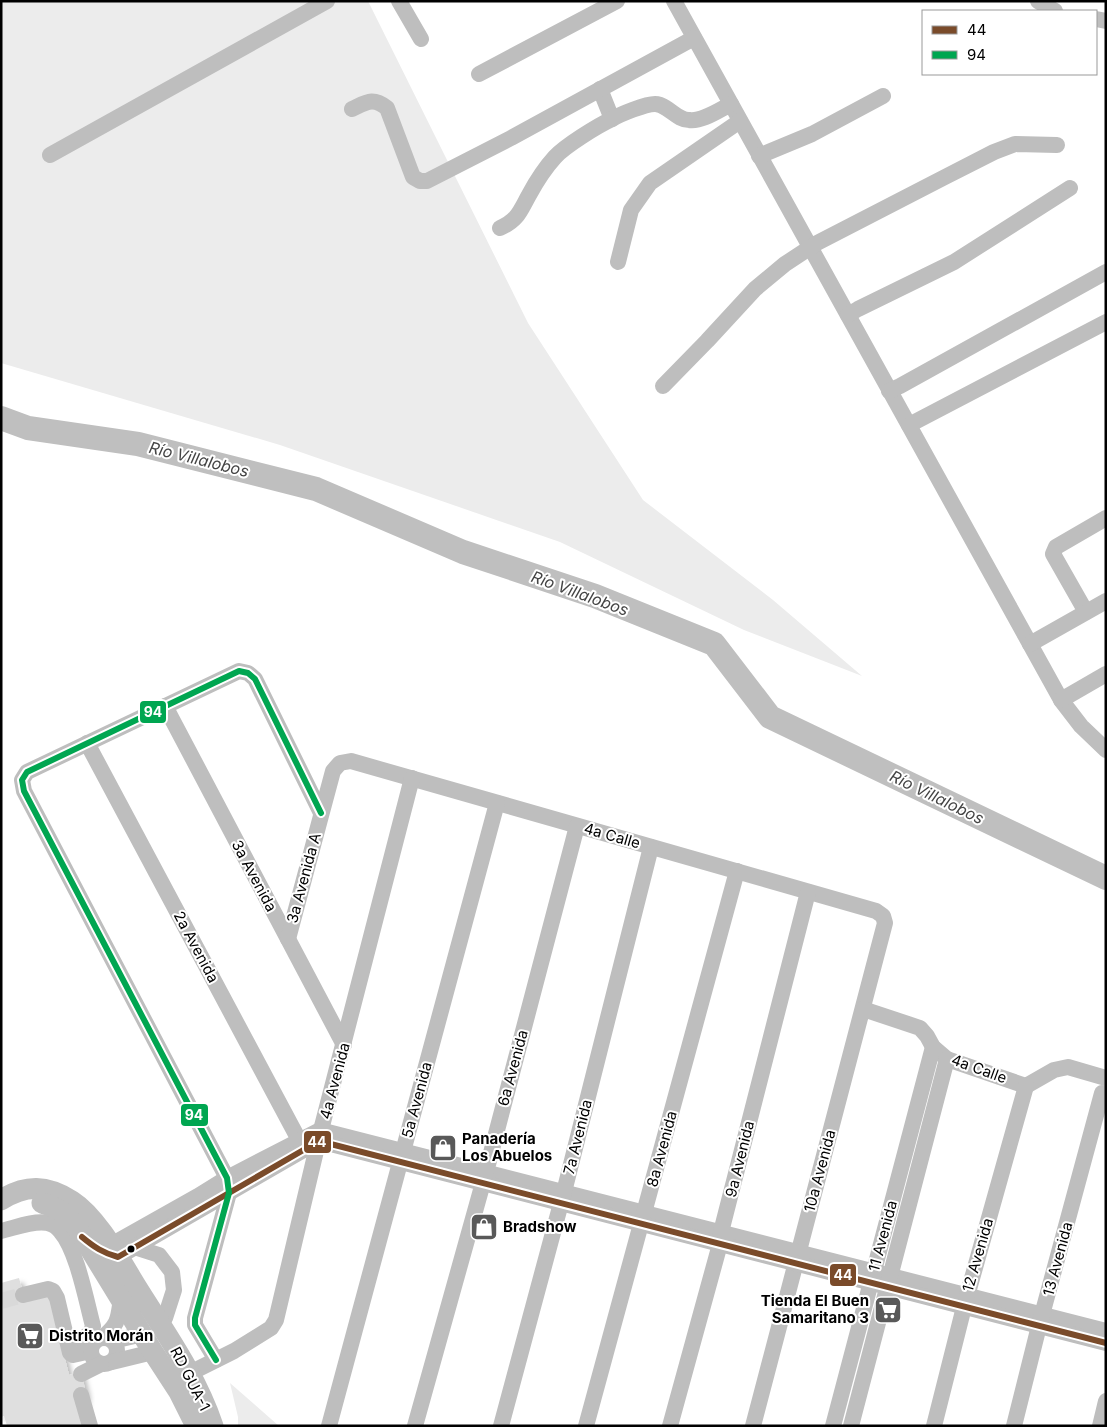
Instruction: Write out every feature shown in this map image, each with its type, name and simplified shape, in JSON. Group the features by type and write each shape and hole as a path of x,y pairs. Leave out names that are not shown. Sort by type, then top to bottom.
{"main road":[{"name":"RD GUA-1","path":"4,1198 24,1189 36,1188 60,1194 86,1212 119,1251 196,1376 207,1425"},
{"name":"RD GUA-1","path":"4,1198 29,1200 51,1206 66,1214 76,1226 179,1392 207,1425"},
{"path":"82,1237 95,1248 119,1251"},
{"path":"107,1277 105,1269 119,1251"},
{"path":"143,1334 166,1346 196,1376"}],"street":[{"path":"50,155 327,1"},
{"path":"399,1 420,38"},
{"path":"479,74 616,1"},
{"path":"1038,1 1053,10"},
{"path":"680,3 694,38 1060,700 1081,726 1106,750"},
{"path":"352,109 369,101 380,102 388,108 413,177 420,181 427,181 511,138 694,38"},
{"path":"600,89 612,119"},
{"path":"759,156 812,134 883,96"},
{"path":"500,228 509,224 521,212 537,182 556,156 612,119 636,109 656,104 683,120 691,121 703,118 731,104"},
{"path":"618,262 631,210 650,183 740,122"},
{"path":"663,386 755,289 785,264 810,247 945,176 1008,146 1015,144 1057,145"},
{"path":"848,315 954,262 1070,188"},
{"path":"889,391 1106,272"},
{"path":"909,425 1106,322"},
{"path":"1086,612 1053,554 1056,547 1106,518"},
{"path":"1030,644 1106,601"},
{"path":"216,1360 195,1326 194,1318 228,1186 24,791 22,780 28,772 239,671 248,673 255,679 321,813"},
{"path":"1060,700 1106,674"},
{"name":"3a Avenida","path":"164,706 344,1045"},
{"name":"2a Avenida","path":"87,743 301,1145"},
{"name":"4a Calle","path":"340,763 351,761 412,778 876,911 883,916"},
{"name":"3a Avenida A","path":"288,939 333,771 340,763"},
{"name":"4a Avenida","path":"196,1376 216,1360 271,1328 274,1324 412,778"},
{"name":"5a Avenida","path":"329,1426 497,803"},
{"name":"6a Avenida","path":"415,1426 484,1178 577,826"},
{"name":"7a Avenida","path":"500,1426 563,1198 651,847"},
{"name":"8a Avenida","path":"586,1426 736,871"},
{"name":"9a Avenida","path":"670,1426 808,892"},
{"name":"10a Avenida","path":"753,1426 885,923 883,916"},
{"name":"4a Calle","path":"863,1009 920,1028 933,1047 946,1059 1026,1086 1054,1070 1068,1067 1104,1086"},
{"name":"11 Avenida","path":"833,1426 933,1047"},
{"name":"11 Avenida","path":"851,1426 946,1059"},
{"name":"12 Avenida","path":"934,1426 966,1301 1026,1086"},
{"name":"13 Avenida","path":"1014,1426 1104,1086"},
{"path":"119,1251 228,1186 320,1136 1041,1320 1106,1331"},
{"path":"119,1251 198,1196 228,1186"},
{"path":"1,1231 36,1222 46,1222 55,1226 70,1246 93,1326 92,1332 87,1337 67,1340"},
{"path":"119,1251 164,1318 196,1376"},
{"path":"119,1251 159,1255 172,1272 174,1290 164,1318"},
{"path":"24,1295 48,1289 56,1294 70,1353 73,1355 102,1359 154,1352"},
{"path":"108,1340 117,1320 121,1298"},
{"path":"1041,1320 1106,1343"},
{"path":"102,1359 93,1345 97,1341 143,1334"},
{"path":"81,1374 102,1359 116,1357 118,1352 117,1346 108,1340"},
{"path":"81,1395 90,1426"},
{"path":"1100,1426 1106,1401"}],"shaded area":[{"path":"1,1 368,1 528,323 643,500 773,600 862,676 744,630 560,542 280,445 1,363"},
{"path":"230,1383 279,1426 238,1426 238,1417"}],"building":[{"name":"Distrito Morán","path":"19,1278 25,1300 49,1294 69,1375 81,1372 86,1393 82,1426 7,1426 4,1416 1,1417 1,1283"}],"waterway":[{"name":"Río Villalobos","path":"1,418 28,428 138,444 316,489 463,552 595,596 714,644 770,717 1106,878"}],"tunnel":[{"path":"1,1301 23,1295"}],"transit line":[{"name":"94","path":"216,1360 195,1325 195,1318 229,1193 227,1178 24,791 22,780 27,772 239,671 248,673 255,679 321,813"},
{"name":"44","path":"82,1237 99,1249 118,1257 319,1141 1106,1343"}],"place":[{"name":"Panadería Los Abuelos","path":"443,1148"},
{"name":"Bradshow","path":"484,1227"},
{"name":"Tienda El Buen Samaritano 3","path":"888,1310"},
{"name":"Distrito Morán","path":"30,1336"}]}
